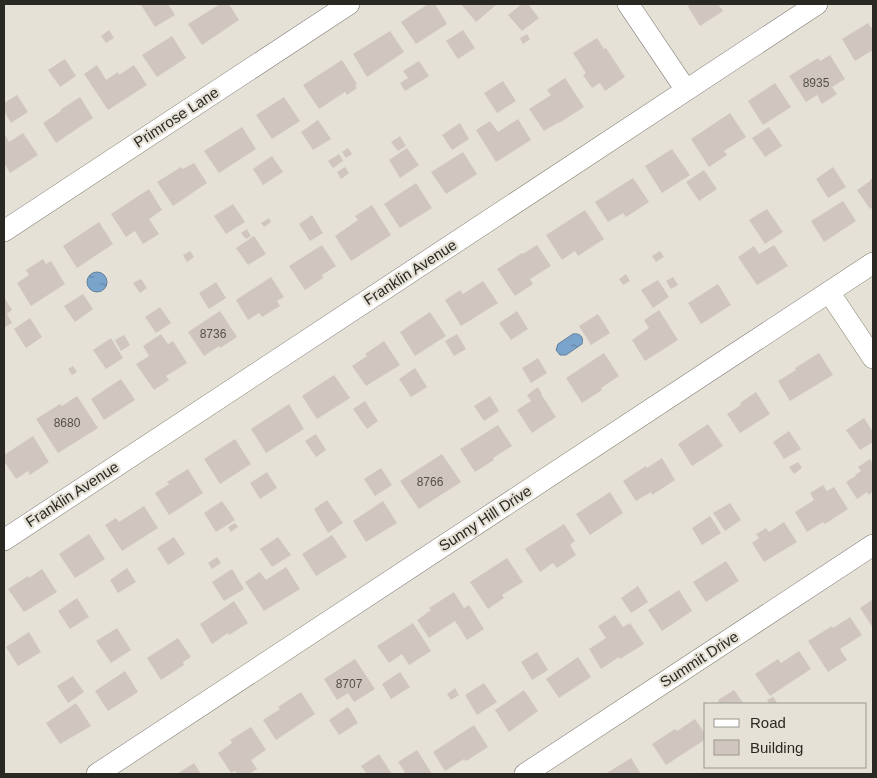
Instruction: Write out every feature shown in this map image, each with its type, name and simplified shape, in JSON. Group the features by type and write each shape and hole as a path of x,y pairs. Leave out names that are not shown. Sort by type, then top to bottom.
{"street":[{"name":"Primrose Lane","path":"4,231 349,4"},
{"path":"628,4 686,90"},
{"name":"Franklin Avenue","path":"4,540 817,4"},
{"name":"Sunny Hill Drive","path":"97,774 873,263"},
{"path":"829,292 873,358"},
{"name":"Summit Drive","path":"524,774 873,545"}],"water":[{"path":"97,272 104,275 107,282 104,289 97,292 90,289 87,282 90,275"},
{"path":"573,334 581,336 582,344 566,355 560,355 556,350 558,344"}],"building":[{"path":"168,4 175,15 155,27 141,5"},
{"path":"220,4 229,4 239,20 202,45 188,24"},
{"path":"428,4 435,4 447,24 416,44 401,22"},
{"path":"461,4 494,4 496,5 476,22"},
{"path":"522,4 528,4 539,18 522,31 508,15"},
{"path":"687,4 718,4 723,11 700,26"},
{"path":"868,23 873,30 873,54 871,51 855,61 842,39"},
{"path":"109,30 114,38 106,43 101,36"},
{"path":"463,30 475,48 458,59 446,41"},
{"path":"390,31 404,52 367,77 353,54"},
{"path":"527,34 530,39 523,44 520,38"},
{"path":"172,36 186,58 157,77 142,55"},
{"path":"597,38 625,77 605,91 600,83 592,88 583,75 586,73 573,53"},
{"path":"830,55 845,79 832,87 837,94 822,104 817,95 806,102 789,76 818,58 820,61"},
{"path":"65,59 76,76 60,87 48,70"},
{"path":"342,60 357,84 355,85 357,88 347,95 345,92 319,109 303,85"},
{"path":"419,61 429,76 405,91 400,83 408,78 403,71"},
{"path":"97,65 106,80 118,72 119,75 134,65 147,85 108,110 84,74"},
{"path":"565,78 584,107 544,131 529,109 551,95 547,90"},
{"path":"503,81 516,101 497,113 484,93"},
{"path":"775,83 791,107 763,125 748,101"},
{"path":"17,95 28,112 11,123 4,111 4,103"},
{"path":"80,97 93,118 56,143 43,123"},
{"path":"284,97 300,121 272,139 256,115"},
{"path":"730,113 746,137 724,151 727,155 709,167 691,139"},
{"path":"518,119 531,140 496,162 476,130 490,121 498,132"},
{"path":"318,120 331,139 313,150 301,132"},
{"path":"460,123 469,139 452,150 442,135"},
{"path":"242,127 256,149 219,173 204,151"},
{"path":"769,127 782,146 765,157 752,138"},
{"path":"4,133 9,142 23,133 38,155 10,173 4,163"},
{"path":"400,136 406,146 398,151 391,142"},
{"path":"348,148 352,154 346,158 342,152"},
{"path":"407,148 419,165 400,178 389,160"},
{"path":"672,149 690,175 662,193 645,166"},
{"path":"463,152 477,174 446,194 431,172"},
{"path":"339,154 343,161 333,168 328,161"},
{"path":"272,156 283,172 263,185 253,169"},
{"path":"194,163 207,183 173,206 157,182 181,167 183,169"},
{"path":"345,167 349,173 341,179 337,172"},
{"path":"833,167 846,187 828,198 816,179"},
{"path":"704,170 717,189 699,201 686,182"},
{"path":"633,178 649,202 626,217 623,213 608,222 595,202"},
{"path":"873,178 873,207 870,209 857,190"},
{"path":"416,183 432,208 400,228 384,204"},
{"path":"149,189 162,210 149,219 159,234 143,244 135,231 126,237 111,214"},
{"path":"843,201 856,221 824,242 811,221"},
{"path":"233,204 245,222 226,234 214,216"},
{"path":"372,205 391,235 351,261 335,236 358,220 355,216"},
{"path":"767,209 783,232 765,244 749,220"},
{"path":"585,210 604,239 578,256 575,251 562,260 546,235"},
{"path":"312,215 323,233 310,241 299,224"},
{"path":"269,218 271,222 264,227 261,223"},
{"path":"99,222 113,244 77,268 63,246"},
{"path":"247,229 251,236 246,239 241,233"},
{"path":"254,236 266,254 248,265 236,248"},
{"path":"322,245 336,266 322,275 323,278 305,290 289,266"},
{"path":"537,245 551,266 530,279 533,284 515,296 497,269"},
{"path":"774,245 788,266 757,285 738,257 754,246 759,254"},
{"path":"190,251 194,257 187,262 183,255"},
{"path":"660,251 664,257 656,262 652,256"},
{"path":"43,259 46,264 51,261 65,284 31,306 17,283 29,275 26,270"},
{"path":"626,274 630,281 623,285 619,279"},
{"path":"271,277 284,297 277,301 280,306 262,317 259,313 248,320 236,300"},
{"path":"673,277 678,285 671,289 666,281"},
{"path":"141,279 147,288 140,293 133,283"},
{"path":"658,280 669,297 653,308 641,290"},
{"path":"483,281 498,303 461,326 445,300 460,290 463,294"},
{"path":"216,282 226,298 209,309 199,293"},
{"path":"718,284 731,305 701,324 688,303"},
{"path":"83,294 93,309 75,322 64,306"},
{"path":"4,297 12,310 7,314 12,323 4,328"},
{"path":"160,307 171,323 156,333 145,317"},
{"path":"659,310 678,340 645,361 632,340 649,328 644,320"},
{"path":"220,311 237,337 204,356 188,332"},
{"path":"517,311 528,329 511,340 499,323"},
{"path":"430,312 446,336 415,356 400,332"},
{"path":"598,314 610,333 591,345 579,326"},
{"path":"30,318 42,337 26,348 14,329"},
{"path":"161,334 168,344 173,341 187,363 166,376 169,380 154,390 136,364 149,356 143,346"},
{"path":"457,334 466,349 454,356 445,341"},
{"path":"124,335 130,345 121,351 115,340"},
{"path":"111,338 123,358 106,369 93,350"},
{"path":"384,341 400,365 366,386 352,366"},
{"path":"604,353 619,376 582,403 566,378"},
{"path":"819,353 833,375 790,401 778,381"},
{"path":"538,358 547,373 531,383 522,368"},
{"path":"73,366 77,372 72,375 68,369"},
{"path":"415,368 427,387 411,397 399,379"},
{"path":"334,375 350,398 317,419 302,396"},
{"path":"121,379 135,400 104,420 91,399"},
{"path":"538,387 556,417 532,433 517,410 531,401 527,395"},
{"path":"756,392 770,414 740,433 727,414"},
{"path":"77,396 98,428 58,453 36,419"},
{"path":"490,396 499,411 484,421 474,406"},
{"path":"365,401 378,421 367,429 353,409"},
{"path":"289,404 304,429 266,453 251,429"},
{"path":"864,418 873,432 873,442 860,450 846,430"},
{"path":"708,424 723,446 692,466 678,444"},
{"path":"498,425 512,446 475,472 460,449"},
{"path":"789,431 801,449 784,459 773,442"},
{"path":"316,434 326,450 316,457 305,441"},
{"path":"33,436 49,462 30,475 28,471 16,479 4,461 4,455"},
{"path":"235,439 251,464 220,484 204,459"},
{"path":"442,454 461,482 419,509 400,481"},
{"path":"662,458 675,480 652,495 651,492 636,501 623,481"},
{"path":"870,459 873,464 873,492 868,495 867,492 857,499 846,482 856,476 861,471 858,467"},
{"path":"798,462 802,468 794,474 789,467"},
{"path":"381,468 392,485 375,496 364,479"},
{"path":"188,469 203,493 169,515 155,493 169,484 167,482"},
{"path":"267,472 277,488 260,499 250,483"},
{"path":"823,485 827,491 834,487 848,509 825,524 823,522 807,532 795,512 814,500 810,493"},
{"path":"610,492 623,513 590,535 576,514"},
{"path":"327,500 343,523 328,533 314,509"},
{"path":"222,501 235,520 216,532 204,513"},
{"path":"383,501 397,523 366,542 353,521"},
{"path":"730,503 741,520 725,531 713,513"},
{"path":"144,506 158,528 122,551 105,525 116,518 119,522"},
{"path":"710,516 721,533 702,545 692,528"},
{"path":"784,522 797,542 764,562 752,543 759,538 756,534 766,528 769,532"},
{"path":"235,523 238,527 231,532 228,527"},
{"path":"564,524 575,541 570,545 576,555 557,568 553,563 540,572 525,549"},
{"path":"89,534 105,559 75,578 59,554"},
{"path":"332,535 347,557 316,576 302,554"},
{"path":"174,537 185,554 168,565 157,548"},
{"path":"278,537 291,555 272,567 260,549"},
{"path":"217,557 221,563 212,569 208,563"},
{"path":"507,558 523,582 502,595 504,598 488,609 470,582"},
{"path":"726,561 739,581 706,602 693,582"},
{"path":"286,567 300,589 264,611 245,582 260,572 266,580"},
{"path":"127,568 136,582 118,593 110,580"},
{"path":"42,569 57,592 24,612 8,589"},
{"path":"232,569 244,589 224,601 212,582"},
{"path":"638,586 648,602 631,613 621,598"},
{"path":"679,590 692,611 662,631 648,610"},
{"path":"454,592 464,608 469,605 484,629 467,640 455,621 429,638 417,620 431,610 429,608"},
{"path":"77,598 89,617 70,629 58,611"},
{"path":"873,599 873,628 860,608"},
{"path":"234,601 248,623 212,644 200,624"},
{"path":"615,615 623,627 630,623 644,644 601,669 589,649 606,638 598,626"},
{"path":"850,617 862,635 840,649 847,660 828,672 808,641"},
{"path":"413,623 431,651 409,665 402,654 389,663 377,646"},
{"path":"117,628 131,650 111,663 96,641"},
{"path":"29,632 41,652 18,666 6,647"},
{"path":"178,638 191,657 183,662 184,665 161,680 147,658"},
{"path":"799,651 811,669 770,696 755,674 778,659 781,663"},
{"path":"537,652 548,670 532,680 521,662"},
{"path":"578,657 591,677 559,698 546,679"},
{"path":"355,659 375,689 354,702 348,693 337,700 324,679"},
{"path":"125,671 138,692 108,711 95,691"},
{"path":"400,672 410,687 391,699 382,684"},
{"path":"73,676 84,692 68,703 57,686"},
{"path":"484,683 497,702 477,715 465,695"},
{"path":"455,688 459,695 451,700 447,694"},
{"path":"524,690 538,711 509,732 495,710"},
{"path":"734,690 743,703 717,703 719,702 718,700"},
{"path":"301,692 315,714 276,740 263,720 280,709 278,707"},
{"path":"773,697 777,703 769,703 767,700"},
{"path":"76,703 91,726 60,744 46,723"},
{"path":"348,707 358,723 339,735 329,720"},
{"path":"695,719 704,732 704,740 666,765 652,744 675,729 677,731"},
{"path":"474,725 488,747 466,761 464,759 445,771 433,752"},
{"path":"251,727 266,750 251,760 257,769 249,774 237,774 235,771 231,773 218,753 232,743 230,740"},
{"path":"417,750 432,774 402,774 405,772 398,762"},
{"path":"379,754 392,774 367,774 361,766"},
{"path":"631,758 641,774 605,774"},
{"path":"194,763 201,774 177,774"}]}
